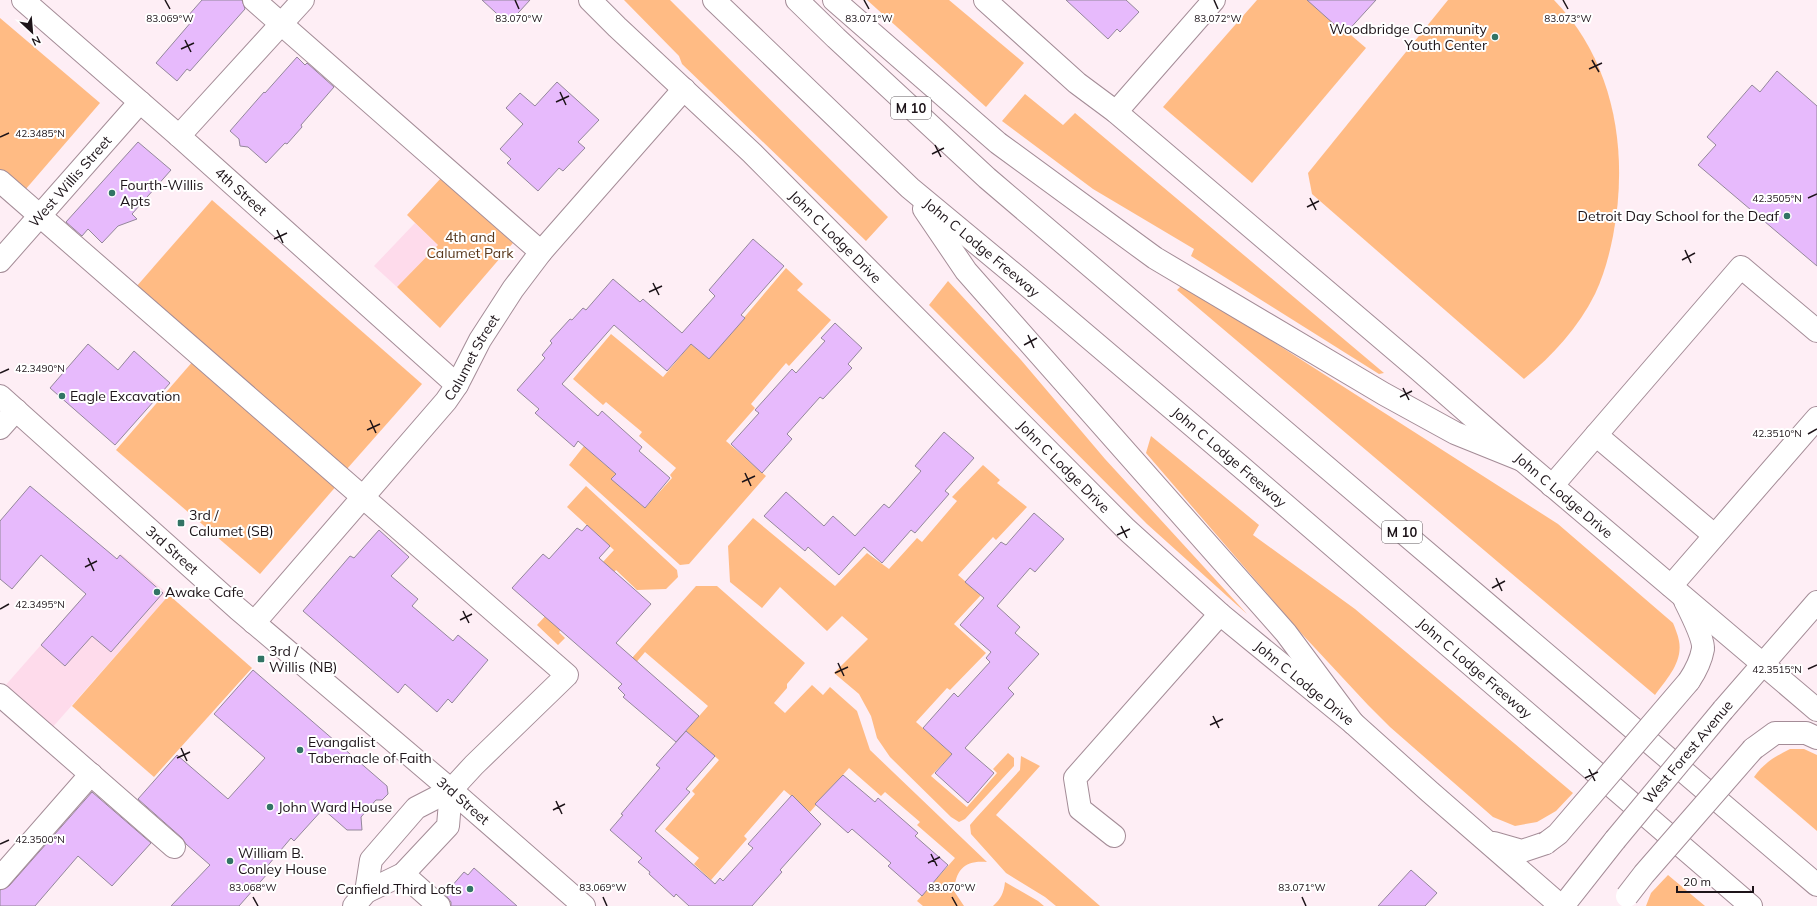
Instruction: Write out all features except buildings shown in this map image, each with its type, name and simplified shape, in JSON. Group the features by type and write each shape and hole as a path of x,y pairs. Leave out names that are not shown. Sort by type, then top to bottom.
{"main road":[{"name":"4th Street","path":"23,0 179,136 457,385"},
{"path":"254,0 541,252"},
{"path":"179,136 303,0"},
{"name":"John C Lodge Drive","path":"590,0 752,153 1126,529 1220,614 1353,723 1562,906"},
{"name":"John C Lodge Freeway","path":"714,0 910,188 1021,280 1751,906"},
{"name":"M 10","path":"797,0 987,178 1817,886"},
{"path":"834,0 998,143 1155,258 1384,394 1455,433 1522,460"},
{"name":"John C Lodge Drive","path":"985,0 1077,83 1116,112 1418,369 1552,486 1817,710"},
{"path":"1116,112 1214,0"},
{"name":"Calumet Street","path":"254,623 446,401 457,385 488,328 513,289 541,252 684,89"},
{"name":"West Willis Street","path":"0,261 140,102"},
{"path":"0,180 567,675 474,765 451,790 419,805 371,860 360,899"},
{"path":"910,188 966,271 1286,633 1353,723"},
{"path":"1552,486 1741,267 1817,331"},
{"path":"0,428 8,403"},
{"name":"3rd Street","path":"8,403 254,623 451,790 584,906"},
{"path":"1485,840 1504,847 1522,851 1546,843 1558,834 1689,681 1696,670 1703,648 1695,622 1677,591 1714,535 1817,418"},
{"path":"1596,435 1714,535"},
{"name":"West Forest Avenue","path":"1562,906 1723,710 1817,602"},
{"path":"1114,836 1080,809 1075,778 1220,614"},
{"path":"0,695 174,847"},
{"path":"1626,901 1644,874 1753,749 1775,733 1806,733 1817,738"},
{"path":"0,878 91,774"},
{"path":"360,899 403,874 448,826 451,790"},
{"path":"403,874 439,906"}],"shaded area":[{"path":"415,223 438,245 397,287 374,266"},
{"path":"121,554 169,595 51,729 4,687"}],"green space":[{"path":"624,0 670,0 888,217 866,241 682,64 679,56"},
{"path":"867,0 949,0 1024,63 986,107"},
{"path":"1257,0 1310,0 1366,48 1252,183 1163,107"},
{"path":"1448,0 1554,0 1575,25 1591,51 1604,80 1612,110 1617,141 1619,173 1618,205 1613,236 1604,273 1595,294 1573,330 1555,351 1524,379 1312,194 1308,173"},
{"path":"0,18 100,103 25,190 0,169"},
{"path":"1025,94 1063,125 1075,113 1384,373 1379,374 1191,256 1194,249 1093,189 1002,121"},
{"name":"4th and Calumet Park","path":"441,178 513,243 440,328 397,287 438,245 407,215"},
{"path":"212,200 422,384 346,470 136,287"},
{"path":"786,268 803,284 797,290 831,320 789,366 786,363 751,404 755,408 726,441 766,476 689,564 680,565 569,465 584,446 616,474 612,479 645,508 672,478 670,475 676,468 639,436 642,432 606,402 603,405 573,379 611,334 663,377 691,344 709,359"},
{"path":"948,281 1021,360 1105,459 1247,614 1147,524 929,305"},
{"path":"1183,284 1558,524 1673,623 1679,641 1679,656 1673,670 1655,695 1177,290"},
{"path":"194,360 338,484 260,574 116,450"},
{"path":"1151,436 1259,525 1253,535 1355,609 1573,793 1556,811 1537,822 1515,826 1493,817 1390,727 1301,633 1146,453"},
{"path":"983,465 1000,480 997,483 1027,507 996,540 993,537 958,575 981,595 954,624 986,653 950,690 947,688 916,722 952,754 931,776 967,807 997,773 993,769 1008,753 1014,758 1014,766 965,819 959,822 951,817 890,757 877,738 871,716 859,694 834,673 868,639 842,616 827,631 780,587 762,608 730,582 728,546 753,518 835,586 867,553 889,569 917,538 922,542 957,501 952,497"},
{"path":"586,486 677,570 678,577 666,589 637,590 616,570 559,632 565,638 558,645 537,625 576,583 580,587 614,550 567,507"},
{"path":"696,586 717,586 805,663 787,684 787,688 774,703 785,713 812,685 823,695 830,687 857,711 870,750 987,862 967,864 957,877 954,891 964,906 923,906 917,901 955,858 917,825 920,822 885,792 881,796 849,768 810,812 784,790 744,836 747,839 711,880 694,864 699,858 665,829 695,794 692,791 719,760 686,731 708,706 645,652 622,679 616,676"},
{"path":"169,595 252,668 154,777 72,706"},
{"path":"1790,749 1804,749 1817,755 1817,831 1754,777 1770,761"},
{"path":"1021,756 1040,766 996,815 1100,906 1056,906 1045,897 1006,873 971,834 970,825 1020,770"},
{"path":"1668,875 1705,906 1646,906 1651,893"},
{"path":"1005,882 1044,906 993,906 1002,895"}],"place":[{"name":"Woodbridge Community Youth Center","path":"1495,37"},
{"name":"Fourth-Willis Apts","path":"112,193"},
{"name":"Detroit Day School for the Deaf","path":"1787,216"},
{"name":"Eagle Excavation","path":"62,396"},
{"name":"3rd / Calumet (SB)","path":"181,523"},
{"name":"Awake Cafe","path":"157,592"},
{"name":"3rd / Willis (NB)","path":"261,659"},
{"name":"Evangalist Tabernacle of Faith","path":"300,750"},
{"name":"John Ward House","path":"270,807"},
{"name":"William B. Conley House","path":"230,861"},
{"name":"Canfield Third Lofts","path":"470,889"}]}
